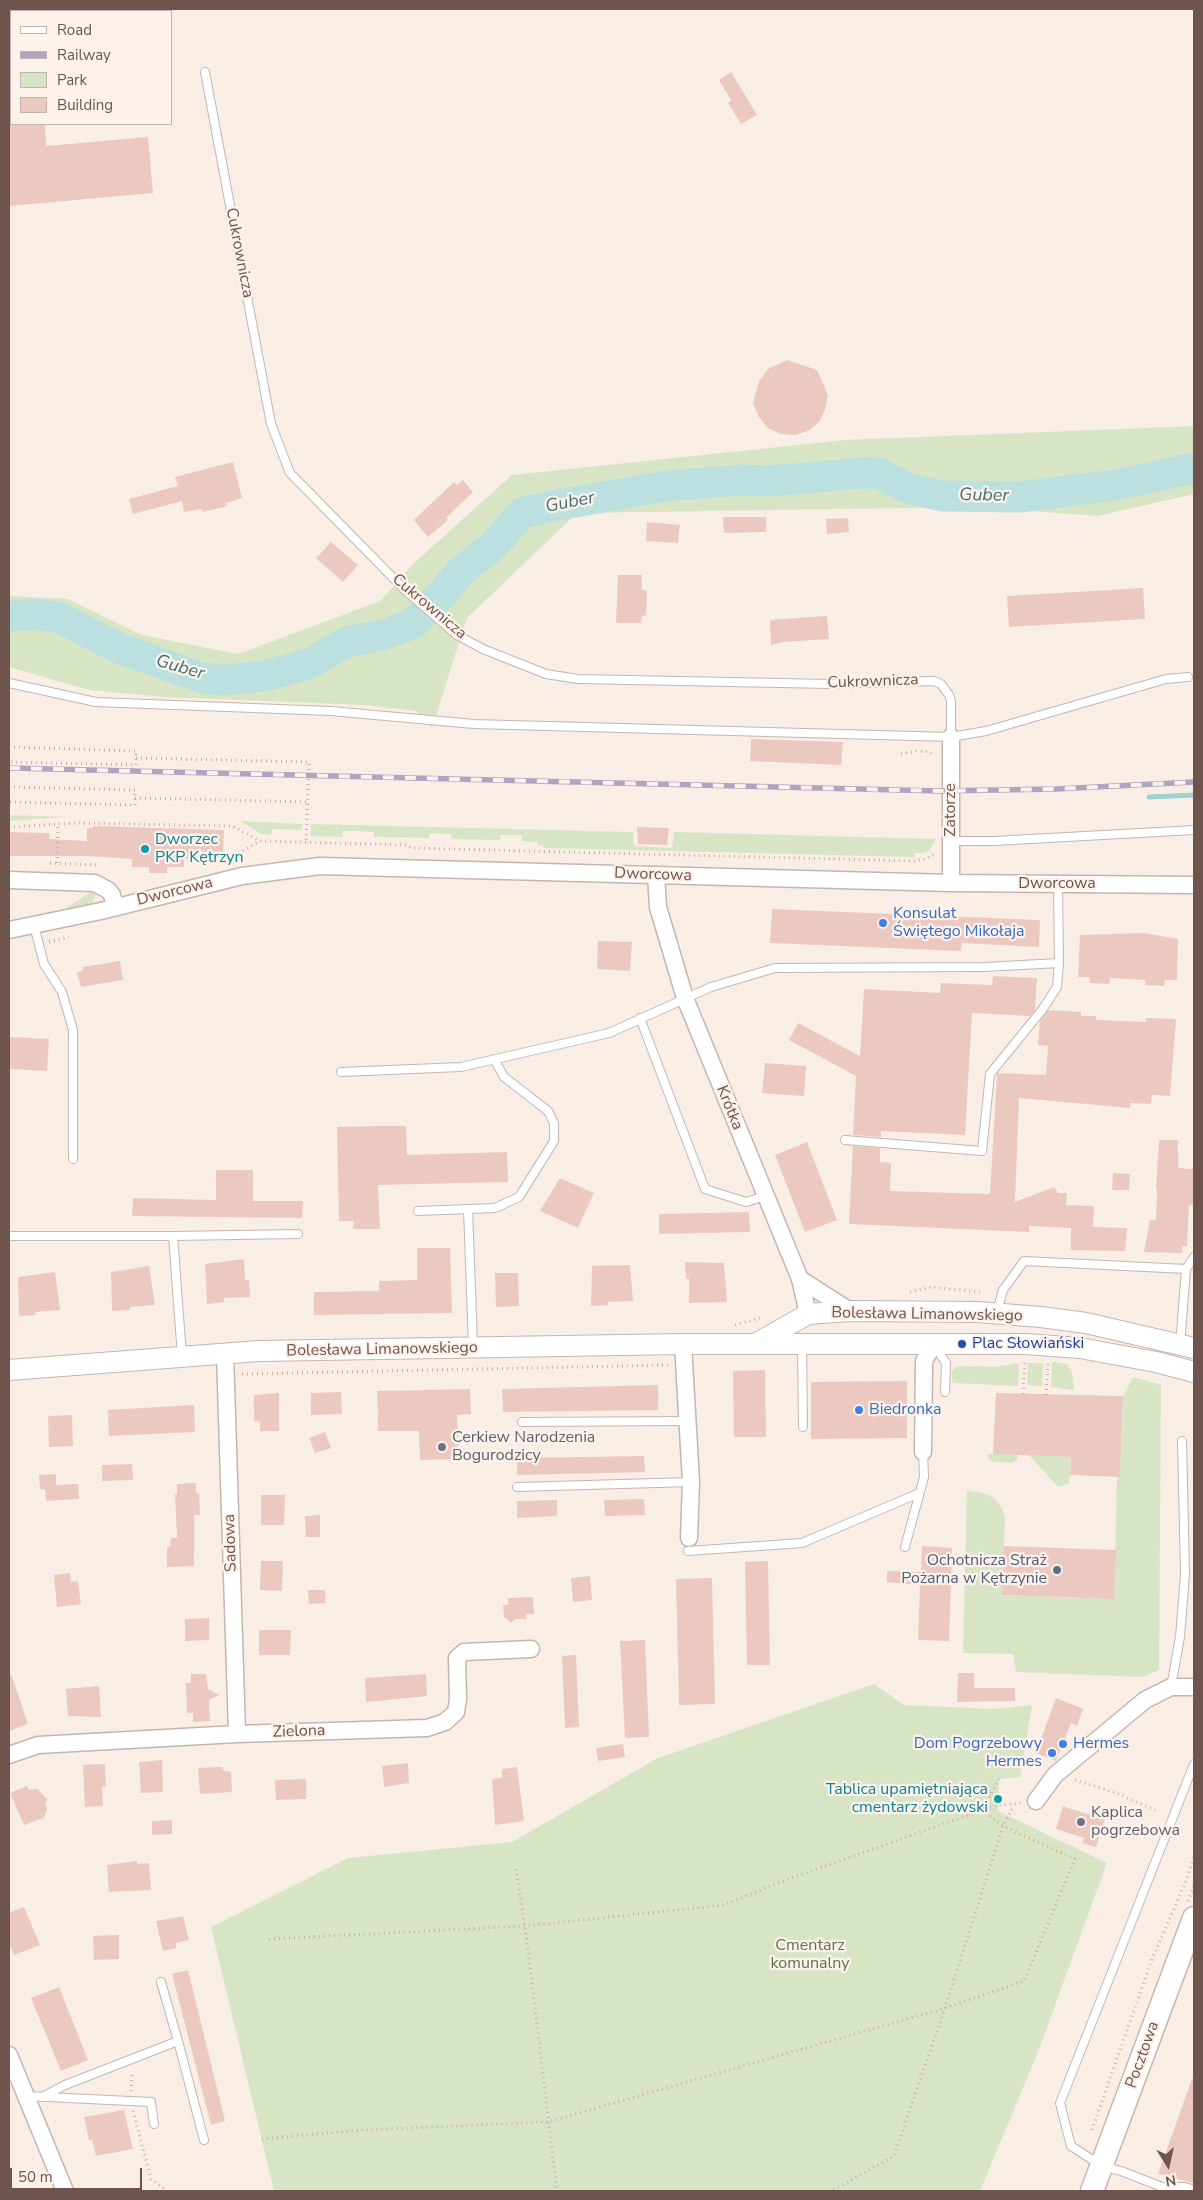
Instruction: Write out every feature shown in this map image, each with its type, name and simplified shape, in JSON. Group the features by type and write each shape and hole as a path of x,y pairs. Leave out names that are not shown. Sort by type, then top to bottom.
{"main road":[{"name":"Pocztowa","path":"1092,2191 1095,2161 1194,1918"}],"street":[{"name":"Zatorze","path":"951,737 944,845 951,884"},
{"name":"Dworcowa","path":"9,930 115,907 242,876 309,867 951,884 1194,885"},
{"name":"Krótka","path":"656,875 658,907 685,998 800,1279 808,1314"},
{"name":"Dworcowa","path":"9,880 95,883 108,890 112,895 115,907"},
{"path":"800,1279 850,1312"},
{"path":"923,1452 924,1362 934,1344 934,1312"},
{"name":"Bolesława Limanowskiego","path":"755,1344 808,1314 934,1312 996,1314 1086,1323 1187,1346"},
{"path":"808,1314 849,1345"},
{"path":"683,1344 691,1482 688,1545"},
{"name":"Bolesława Limanowskiego","path":"9,1370 225,1353 683,1344 1026,1344 1080,1348 1156,1362 1194,1372"},
{"name":"Sadowa","path":"225,1353 237,1734"},
{"name":"Zielona","path":"9,1755 38,1745 237,1734 427,1728 445,1722 456,1712 458,1699 457,1658 464,1652 531,1648"},
{"path":"1036,1801 1062,1769 1145,1700 1171,1687 1194,1687"},
{"path":"9,2055 65,2191"}],"lane":[{"name":"Cukrownicza","path":"205,72 271,424 290,473 406,591 457,635 483,649 546,674 578,679 831,684 934,681 941,684 949,695 951,737"},
{"path":"9,683 96,702 330,711 482,725 951,737 980,733 1166,679 1188,677"},
{"path":"944,845 1194,830"},
{"path":"845,1140 982,1151 990,1074 1042,1010 1057,987 1059,962 1058,885"},
{"path":"34,925 44,964 62,992 73,1030 73,1159"},
{"path":"341,1072 461,1067 609,1033 685,998 775,968 984,967 1059,962"},
{"path":"640,1018 705,1189 746,1202 765,1196"},
{"path":"418,1211 494,1208 519,1196 554,1141 554,1123 548,1111 504,1077 494,1059"},
{"path":"468,1209 474,1348"},
{"path":"9,1236 298,1234"},
{"path":"173,1236 182,1356"},
{"path":"1187,1346 1186,1269 1194,1257"},
{"path":"996,1314 1003,1290 1024,1262 1186,1269"},
{"path":"802,1344 803,1427"},
{"path":"934,1344 946,1363 945,1392"},
{"path":"522,1422 688,1420"},
{"path":"1171,1687 1180,1637 1184,1574 1182,1441"},
{"path":"905,1547 917,1494 924,1477 923,1452"},
{"path":"517,1487 691,1482"},
{"path":"688,1545 802,1543 917,1494"},
{"path":"1194,1764 1060,2103 1071,2146 1095,2161 1169,2191 1185,2187 1194,2190"},
{"path":"161,1982 204,2140"},
{"path":"46,2095 64,2085 178,2041"},
{"path":"26,2096 46,2095 151,2102 154,2124"}],"path":[{"path":"9,747 136,750 136,765 9,762"},
{"path":"901,754 926,752 933,754 938,759"},
{"path":"136,758 309,762 306,842"},
{"path":"9,787 135,790 135,805 9,802"},
{"path":"135,798 307,802"},
{"path":"9,827 58,824 232,826 260,841 408,845 411,848 915,860 930,857 944,845"},
{"path":"57,863 58,824"},
{"path":"220,864 260,841"},
{"path":"48,863 92,864 103,867"},
{"path":"1023,1394 1025,1358"},
{"path":"226,1374 684,1365"},
{"path":"1046,1394 1047,1373"},
{"path":"982,1810 999,1779"},
{"path":"1074,1780 1116,1793 1155,1810"},
{"path":"268,1940 525,1926 724,1905 778,1883 982,1810 1014,1804 1003,1826 894,2156 831,2191"},
{"path":"262,2139 361,2130 548,2122 944,2008 1024,1981 1075,1859 1003,1826 982,1810"},
{"path":"1095,2161 1087,2145 1114,2062 1152,1959 1184,1886 1194,1857"},
{"path":"516,1869 525,1926 557,2191"}],"green space":[{"path":"1194,426 1194,494 1097,516 976,507 577,513 467,618 432,728 416,711 363,705 164,697 89,690 9,667 9,596 68,599 142,635 238,654 380,601 414,563 512,475 845,440"},
{"path":"9,815 66,817 9,821"},
{"path":"240,821 302,824 302,830 272,829 271,835 261,834"},
{"path":"311,824 633,832 634,846 672,848 674,832 936,839 930,850 923,853 915,853 914,857 543,848 543,845 538,846 538,842 522,841 522,835 501,835 500,840 451,839 451,834 430,833 429,838 374,837 374,832 353,831 342,831 342,837 311,836"},
{"path":"94,890 96,895 92,904 63,910"},
{"path":"1052,1362 1067,1364 1072,1373 1074,1390 1051,1387"},
{"path":"1019,1363 1018,1386 953,1383 952,1381 952,1370 957,1366 995,1367"},
{"path":"1028,1363 1043,1363 1042,1386 1027,1385"},
{"path":"1133,1377 1161,1385 1159,1670 1144,1677 1016,1672 1013,1654 963,1653 967,1490 983,1493 994,1498 1001,1506 1005,1517 1002,1595 1114,1599 1117,1477 1120,1477 1123,1396"},
{"path":"987,1454 1018,1455 1017,1460 1011,1463 994,1462 989,1459"},
{"path":"1029,1455 1071,1457 1069,1483 1058,1487"},
{"name":"Cmentarz komunalny","path":"874,1684 904,1705 993,1709 1032,1705 1020,1777 999,1779 998,1811 1107,1863 1038,2052 980,2191 274,2191 211,1927 348,1858 512,1842 658,1758"}],"building":[{"path":"731,72 757,115 741,124 728,103 731,100 719,80"},
{"path":"9,124 45,125 46,146 148,137 153,193 9,206"},
{"path":"787,360 817,370 828,395 825,410 819,422 808,431 795,435 781,434 768,428 759,417 753,403 759,381 768,369"},
{"path":"233,462 242,498 225,503 227,506 203,512 201,509 184,512 182,501 133,514 129,499 178,486 175,477"},
{"path":"463,480 473,492 446,518 448,520 428,537 414,520 454,482 457,485"},
{"path":"723,517 766,517 766,532 724,533"},
{"path":"848,518 849,532 827,534 826,519"},
{"path":"647,522 680,525 678,543 646,541"},
{"path":"331,542 358,565 343,582 316,558"},
{"path":"618,575 642,575 642,590 646,590 647,595 646,615 642,616 641,623 616,623"},
{"path":"1143,588 1145,619 1009,627 1007,596"},
{"path":"827,616 829,639 783,642 771,645 770,620"},
{"path":"751,739 843,742 841,765 750,761"},
{"name":"Dworzec PKP Kętrzyn","path":"93,826 224,830 223,858 184,859 184,867 167,867 167,873 149,873 149,867 132,867 132,859 88,856 9,856 9,832 49,833 49,839 87,841 87,828 93,828"},
{"path":"637,827 669,828 667,845 638,844"},
{"path":"772,909 1040,920 1039,947 962,943 961,951 770,943"},
{"path":"1143,933 1178,939 1177,980 1165,980 1164,986 1146,985 1145,980 1110,978 1109,984 1090,983 1089,977 1078,977 1080,935"},
{"path":"598,941 632,942 630,971 597,969"},
{"path":"120,961 123,980 81,987 77,972 82,971 83,967"},
{"path":"993,976 1037,978 1035,1010 1030,1016 972,1013 965,1135 881,1131 881,1137 853,1135 856,1076 789,1040 798,1023 860,1056 864,989 940,993 941,983 992,985"},
{"path":"1048,1010 1081,1012 1081,1016 1096,1016 1096,1020 1146,1022 1146,1018 1176,1019 1170,1096 1152,1095 1151,1104 1130,1103 1130,1108 1019,1098 1015,1202 1054,1187 1058,1193 1067,1193 1066,1205 1094,1206 1093,1227 1127,1228 1125,1251 1071,1250 1071,1228 1029,1226 1029,1232 849,1224 853,1146 880,1148 880,1162 891,1163 890,1191 990,1194 997,1074 1046,1075 1048,1046 1038,1045 1040,1021"},
{"path":"9,1037 49,1039 47,1071 9,1069"},
{"path":"765,1063 806,1066 804,1096 762,1093"},
{"path":"406,1126 407,1155 507,1152 508,1182 378,1185 380,1229 353,1229 354,1221 339,1221 337,1127"},
{"path":"1159,1140 1178,1140 1178,1168 1194,1169 1194,1205 1189,1205 1187,1246 1182,1246 1182,1253 1144,1252 1150,1220 1156,1220"},
{"path":"807,1142 837,1220 805,1232 775,1155"},
{"path":"216,1170 253,1170 253,1201 303,1201 302,1218 132,1216 133,1198 216,1200"},
{"path":"1113,1173 1130,1174 1129,1190 1112,1190"},
{"path":"560,1178 594,1193 578,1228 540,1211"},
{"path":"749,1212 750,1232 659,1234 659,1214"},
{"path":"417,1248 450,1248 452,1313 314,1315 314,1292 379,1291 379,1281 417,1280"},
{"path":"244,1259 245,1280 249,1280 250,1297 224,1298 224,1302 207,1304 205,1264"},
{"path":"685,1262 724,1263 727,1302 689,1303 689,1279 686,1279"},
{"path":"630,1265 633,1301 608,1302 608,1305 591,1306 592,1266"},
{"path":"149,1266 155,1305 112,1311 111,1272"},
{"path":"55,1272 60,1310 35,1312 36,1315 19,1316 18,1277"},
{"path":"495,1273 518,1273 519,1306 496,1307"},
{"path":"765,1370 766,1437 734,1437 733,1371"},
{"name":"Biedronka","path":"907,1381 907,1438 811,1439 811,1382"},
{"path":"658,1385 658,1410 503,1412 502,1389"},
{"path":"470,1389 471,1414 457,1415 459,1459 420,1460 419,1431 378,1431 378,1414 380,1413 378,1413 377,1391"},
{"path":"341,1392 342,1414 311,1415 311,1393"},
{"path":"279,1393 279,1431 260,1431 260,1422 254,1421 254,1395"},
{"path":"996,1393 1123,1396 1120,1477 1070,1475 1071,1457 993,1454"},
{"path":"194,1405 195,1432 109,1436 108,1410"},
{"path":"72,1415 73,1446 49,1447 48,1416"},
{"path":"325,1432 331,1448 315,1453 309,1438"},
{"path":"644,1456 645,1472 517,1475 517,1458"},
{"path":"132,1464 133,1480 102,1481 102,1465"},
{"path":"56,1474 56,1485 78,1484 79,1499 46,1501 45,1490 40,1489 39,1475"},
{"path":"196,1483 196,1493 199,1493 200,1515 194,1515 194,1566 167,1567 167,1547 170,1547 171,1538 177,1538 175,1494 177,1494 177,1484"},
{"path":"261,1495 285,1495 284,1525 261,1525"},
{"path":"644,1499 645,1515 605,1516 604,1500"},
{"path":"557,1500 557,1516 517,1518 517,1501"},
{"path":"320,1515 320,1537 306,1537 305,1516"},
{"path":"922,1546 952,1548 949,1641 918,1640 920,1585 887,1582 887,1571 921,1572"},
{"path":"1004,1546 1116,1550 1114,1599 1002,1595"},
{"path":"261,1561 283,1561 282,1591 260,1590"},
{"path":"768,1561 770,1665 747,1665 745,1562"},
{"path":"70,1573 71,1582 78,1581 81,1604 57,1607 54,1575"},
{"path":"590,1576 592,1600 573,1602 571,1578"},
{"path":"712,1578 715,1704 679,1705 676,1579"},
{"path":"308,1590 325,1590 326,1603 309,1604"},
{"path":"533,1597 534,1614 526,1614 526,1619 515,1619 511,1623 504,1617 503,1605 508,1605 508,1598"},
{"path":"209,1618 209,1640 185,1641 185,1619"},
{"path":"259,1630 291,1630 290,1655 259,1655"},
{"path":"645,1640 649,1737 625,1738 620,1641"},
{"path":"576,1655 579,1727 565,1728 562,1656"},
{"path":"958,1673 974,1673 974,1688 1015,1688 1015,1701 957,1702"},
{"path":"11,1674 28,1724 9,1731 9,1675"},
{"path":"191,1674 206,1674 208,1689 219,1695 209,1700 210,1721 193,1722 193,1713 187,1713 186,1683 191,1683"},
{"path":"426,1674 427,1696 366,1702 365,1678"},
{"path":"99,1686 101,1717 68,1716 66,1689"},
{"path":"1056,1698 1083,1709 1077,1726 1071,1723 1056,1761 1036,1753"},
{"path":"623,1744 625,1757 598,1761 596,1748"},
{"path":"162,1760 163,1792 141,1793 139,1762"},
{"path":"408,1763 409,1783 384,1787 382,1766"},
{"path":"105,1764 106,1787 102,1787 103,1806 85,1807 83,1765"},
{"path":"222,1767 224,1771 231,1772 232,1792 200,1794 198,1768"},
{"path":"517,1767 524,1821 495,1825 492,1779 502,1778 502,1769"},
{"path":"306,1779 306,1799 276,1800 275,1780"},
{"path":"27,1786 29,1790 37,1789 47,1799 45,1804 47,1808 44,1818 24,1825 10,1793"},
{"name":"Kaplica pogrzebowa","path":"1063,1806 1090,1815 1092,1811 1106,1815 1096,1847 1082,1843 1084,1838 1056,1829"},
{"path":"172,1820 172,1834 152,1835 152,1821"},
{"path":"137,1861 137,1864 149,1863 151,1890 109,1892 107,1865"},
{"path":"24,1907 40,1945 14,1955 9,1942 9,1913"},
{"path":"183,1916 189,1940 176,1943 176,1948 163,1951 156,1921"},
{"path":"119,1935 119,1959 94,1960 93,1936"},
{"path":"188,1970 225,2121 211,2125 172,1974"},
{"path":"59,1987 88,2060 61,2071 31,1998"},
{"path":"1192,2079 1194,2079 1194,2183 1158,2174"},
{"path":"124,2110 133,2149 96,2156 92,2140 89,2140 84,2117"}],"waterway":[{"name":"Guber","path":"9,616 36,614 60,618 118,648 202,678 222,680 265,676 311,663 346,642 383,635 413,624 443,593 459,573 494,545 522,513 666,486 743,480 769,481 864,473 880,474 907,488 942,496 1020,497 1116,485 1194,468"},
{"path":"1149,797 1194,795"}],"railway":[{"path":"9,768 939,791 1056,789 1194,782"}],"place":[{"name":"Dworzec PKP Kętrzyn","path":"145,849"},
{"name":"Konsulat Świętego Mikołaja","path":"883,923"},
{"name":"Plac Słowiański","path":"962,1344"},
{"name":"Biedronka","path":"859,1410"},
{"name":"Cerkiew Narodzenia Bogurodzicy","path":"442,1447"},
{"name":"Ochotnicza Straż Pożarna w Kętrzynie","path":"1057,1570"},
{"name":"Hermes","path":"1063,1744"},
{"name":"Dom Pogrzebowy Hermes","path":"1052,1753"},
{"name":"Tablica upamiętniająca cmentarz żydowski","path":"998,1799"},
{"name":"Kaplica pogrzebowa","path":"1081,1822"}]}
